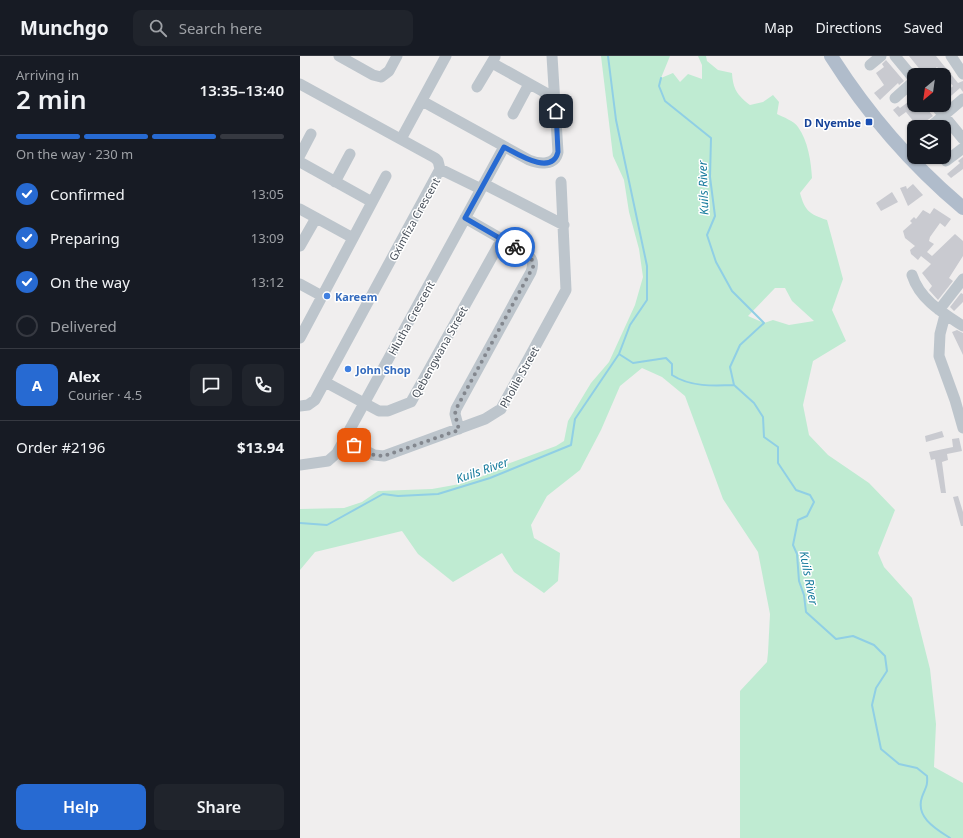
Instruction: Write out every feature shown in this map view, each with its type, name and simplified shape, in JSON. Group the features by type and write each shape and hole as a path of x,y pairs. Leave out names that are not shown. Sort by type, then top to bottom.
{"main road":[{"path":"831,56 853,89 886,132 915,163 963,208"}],"street":[{"path":"339,56 373,75 381,77 389,71 397,56"},
{"path":"401,139 446,56"},
{"path":"422,101 534,162 543,163 553,160 558,152 552,56"},
{"path":"870,65 881,56"},
{"path":"895,56 907,71"},
{"path":"951,56 963,74"},
{"path":"477,87 494,59 529,84 555,98"},
{"name":"Gximfiza Crescent","path":"300,84 435,158 438,161 440,169 315,400 308,406 300,406"},
{"path":"513,114 529,84"},
{"path":"895,98 907,87"},
{"path":"938,120 963,99"},
{"path":"941,112 963,139"},
{"path":"300,154 311,134"},
{"name":"Hlutha Crescent","path":"300,466 330,460 344,440 504,147"},
{"path":"951,157 963,148"},
{"path":"335,182 350,154"},
{"path":"300,162 372,202"},
{"path":"440,169 483,187 564,225"},
{"path":"300,338 386,176"},
{"name":"Pholile Street","path":"344,440 374,455 380,456 459,430 493,416 501,409 565,293 567,283 561,182"},
{"path":"300,209 353,238"},
{"path":"300,246 316,218"},
{"path":"459,430 455,414 456,409 533,267 533,261 530,256 465,218"},
{"name":"Qebengwana Street","path":"325,382 364,404 376,410 385,412 408,404 413,400 502,239"},
{"path":"912,275 918,290 942,313 963,326"},
{"path":"963,279 942,313 939,339 940,361 953,392 963,428"},
{"path":"300,284 322,296"}],"green space":[{"path":"601,56 670,56 661,78 673,73 680,82 688,74 702,79 702,65 698,56 706,56 707,61 718,70 732,73 736,91 750,105 763,102 773,95 779,102 777,114 794,123 804,138 811,165 812,178 800,193 806,208 812,214 827,220 843,279 832,310 846,341 813,361 803,405 809,435 828,455 869,483 895,510 878,553 884,567 912,598 930,669 936,724 934,767 963,783 963,838 740,838 740,691 767,662 768,653 770,614 758,552 723,499 685,396 662,377 642,368 620,386 601,430 580,470 547,496 531,525 534,538 560,553 558,581 544,593 514,572 502,553 453,582 418,554 402,531 315,552 300,570 300,509 344,508 362,502 378,491 432,489 460,484 481,477 507,464 556,446 564,441 568,421 591,383 609,362 635,305 643,277 639,249 629,212 624,180 613,156","holes":["775,288 785,288 792,301 814,321 789,325 773,320 764,323 748,316"]}],"building":[{"path":"909,56 936,56 946,68 937,67 919,68"},
{"path":"886,60 904,81 899,85 898,83 880,100 874,93 884,85 876,73 884,67 882,64"},
{"path":"951,74 958,83 963,81 963,92 960,88 951,96 951,88 953,86 951,84"},
{"path":"907,103 907,112 930,112 933,116 928,120 912,120 906,112 899,117 893,110 898,106 900,108"},
{"path":"963,157 963,169 951,178 947,174 960,163 958,161"},
{"path":"913,184 923,195 908,206 900,188 906,186 907,189"},
{"path":"892,192 898,202 881,211 876,203"},
{"path":"934,208 951,219 945,227 940,223 930,237 929,241 934,244 927,252 932,256 955,234 963,241 963,256 949,278 953,281 938,300 929,290 932,286 922,273 931,264 921,256 918,260 911,254 910,250 915,246 905,238 903,231 912,223 910,221 914,217 916,219 923,210 930,214"},
{"path":"961,293 963,294 963,302 954,311 950,307"},
{"path":"957,330 963,333 963,355 952,332"},
{"path":"942,431 944,437 926,442 925,436"},
{"path":"959,438 962,451 947,454 948,460 942,462 946,493 941,493 935,459 931,460 929,452 953,447 952,439"},
{"path":"958,496 963,512 963,526 961,526 953,497"}],"waterway":[{"name":"Kuils River","path":"300,523 327,525 383,494 398,496 438,494 490,478 571,445 575,419 619,354 630,325 647,300 647,266 616,120 608,56"},
{"name":"Kuils River","path":"661,78 659,86 665,101 711,138 710,177 715,216 707,235 716,262 732,291 764,323 740,345 730,367 734,385 754,403 763,417 764,437 778,447 778,463 796,490 810,495 814,502 807,516 798,520 793,545 797,554 799,581 804,595 806,612 836,639 853,636 874,645 885,656 887,671 876,688 872,705 881,749 899,764 917,768 927,776 927,785 922,797 921,811 928,822 950,838"},
{"name":"Kuils River","path":"619,354 633,363 666,358 672,364 672,375 686,382 702,385 734,385"}],"way so far":[{"path":"354,445 374,455 384,456 459,430 455,414 456,409 533,267 533,261 530,256 515,247"}],"place":[{"name":"D Nyembe","path":"869,122"},
{"name":"Kareem","path":"327,296"},
{"name":"John Shop","path":"348,369"}],"route":[{"path":"515,247 465,218 504,147 529,160 539,163 550,162 557,156 556,111"}]}
